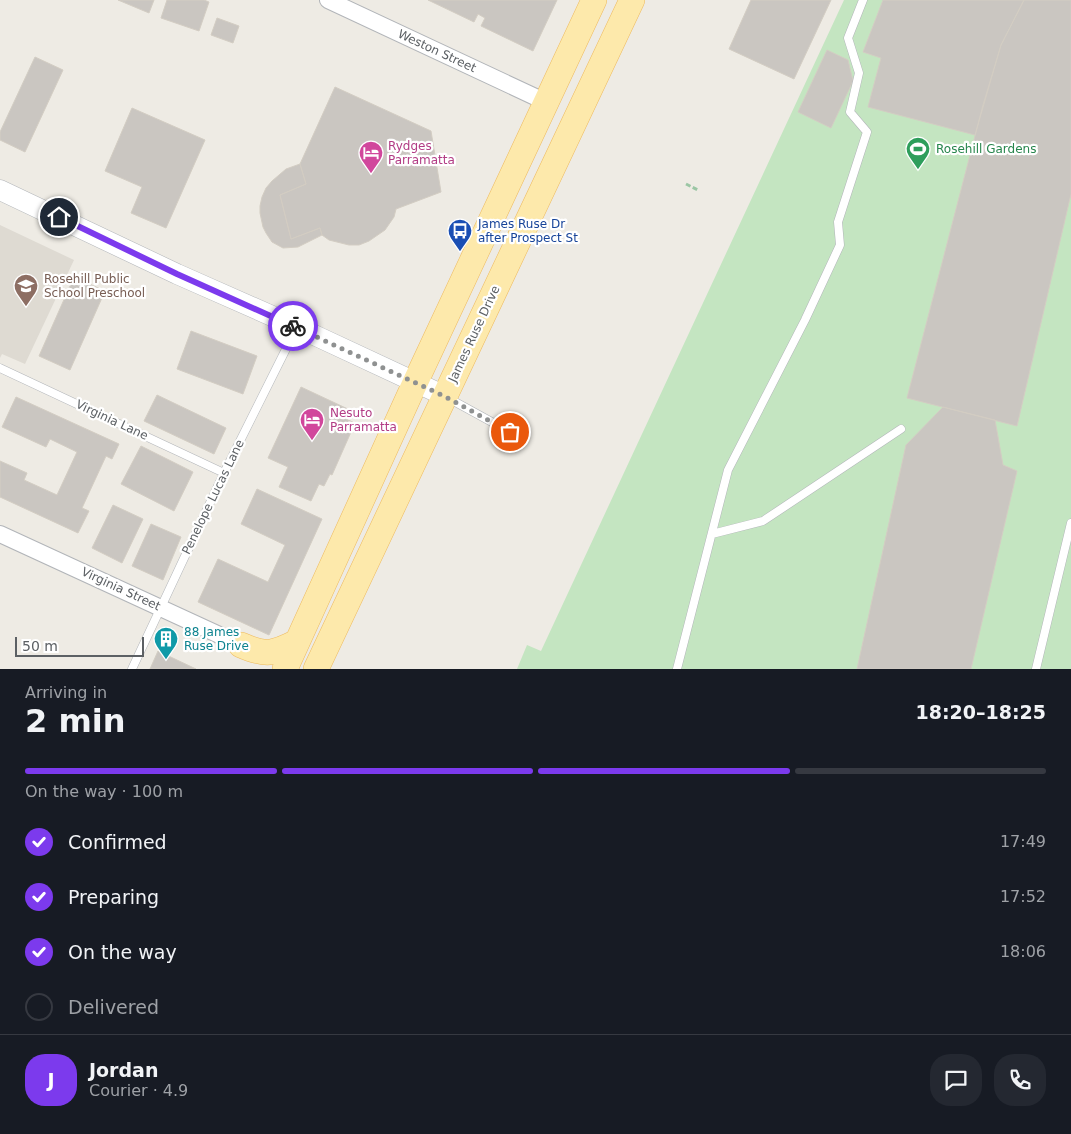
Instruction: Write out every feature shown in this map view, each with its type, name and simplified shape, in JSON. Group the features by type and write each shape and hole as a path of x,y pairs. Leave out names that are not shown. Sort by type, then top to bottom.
{"main road":[{"path":"285,669 415,383 594,0"},
{"name":"James Ruse Drive","path":"316,669 632,0"},
{"path":"241,645 266,653 275,652 297,642"}],"street":[{"name":"Weston Street","path":"328,0 546,102"},
{"path":"0,190 177,274 297,327 444,396"},
{"name":"Virginia Street","path":"0,534 241,645"}],"lane":[{"path":"678,667 728,470 805,320 840,246 838,222 867,132 850,112 859,73 848,38 863,0"},
{"name":"Penelope Lucas Lane","path":"132,669 224,472 297,327"},
{"name":"Virginia Lane","path":"0,368 224,472"},
{"path":"444,396 510,432"},
{"path":"712,534 763,521 901,428"},
{"path":"1036,669 1071,523"}],"path":[{"path":"686,184 698,190"}],"shaded area":[{"name":"Rosehill Public School Preschool","path":"0,225 74,260 25,364 2,354 0,358"}],"green space":[{"name":"Rosehill Gardens","path":"844,0 1071,0 1071,669 517,669 527,645 541,651"}],"building":[{"path":"118,0 154,0 149,13"},
{"path":"167,0 204,0 209,2 199,31 161,18"},
{"path":"428,0 557,0 533,51 481,26 485,18 478,14 474,22"},
{"path":"751,0 831,0 794,79 729,49"},
{"path":"883,0 1024,0 1001,45 975,135 868,107 881,58 863,52"},
{"path":"1024,0 1071,0 1071,194 1017,426 907,398 983,105 1001,45"},
{"path":"217,18 239,26 233,43 211,35"},
{"path":"827,50 848,60 853,81 831,128 798,112"},
{"path":"35,57 63,70 25,152 0,140 0,132"},
{"name":"Rydges Parramatta","path":"335,87 431,131 441,192 396,209 394,217 385,230 369,241 359,245 349,245 329,240 322,235 320,228 291,239 280,195 306,184 300,164"},
{"path":"132,108 205,140 166,228 131,213 142,187 105,171"},
{"path":"300,164 306,184 280,195 291,239 320,228 322,235 298,247 283,248 272,242 266,233 263,227 260,206 266,188 272,181 286,169"},
{"path":"74,277 105,291 70,370 39,356"},
{"path":"191,331 257,356 243,394 177,369"},
{"name":"Nesuto Parramatta","path":"301,387 350,410 346,419 355,423 332,475 330,474 324,486 319,484 311,501 279,487 288,467 268,458"},
{"path":"157,395 226,428 214,454 144,421"},
{"path":"16,397 119,444 112,459 106,456 82,508 89,511 78,533 0,497 0,461 27,473 24,480 57,495 77,452 50,439 46,447 2,427"},
{"path":"943,407 995,420 1003,465 1017,471 971,669 857,669 906,445"},
{"path":"141,446 193,472 174,511 121,484"},
{"path":"257,489 322,519 269,635 198,602 218,559 268,582 285,545 241,524"},
{"path":"113,505 143,519 122,563 92,548"},
{"path":"151,524 181,537 163,580 132,566"},
{"name":"88 James Ruse Drive","path":"158,651 196,669 150,669"}],"way so far":[{"path":"293,326 444,396 510,432"}],"place":[{"name":"Rosehill Gardens","path":"918,170"},
{"name":"Rydges Parramatta","path":"371,174"},
{"name":"James Ruse Dr after Prospect St","path":"460,252"},
{"name":"Rosehill Public School Preschool","path":"26,307"},
{"name":"Nesuto Parramatta","path":"312,441"},
{"name":"88 James Ruse Drive","path":"166,660"}],"route":[{"path":"59,217 177,274 293,326"}]}
